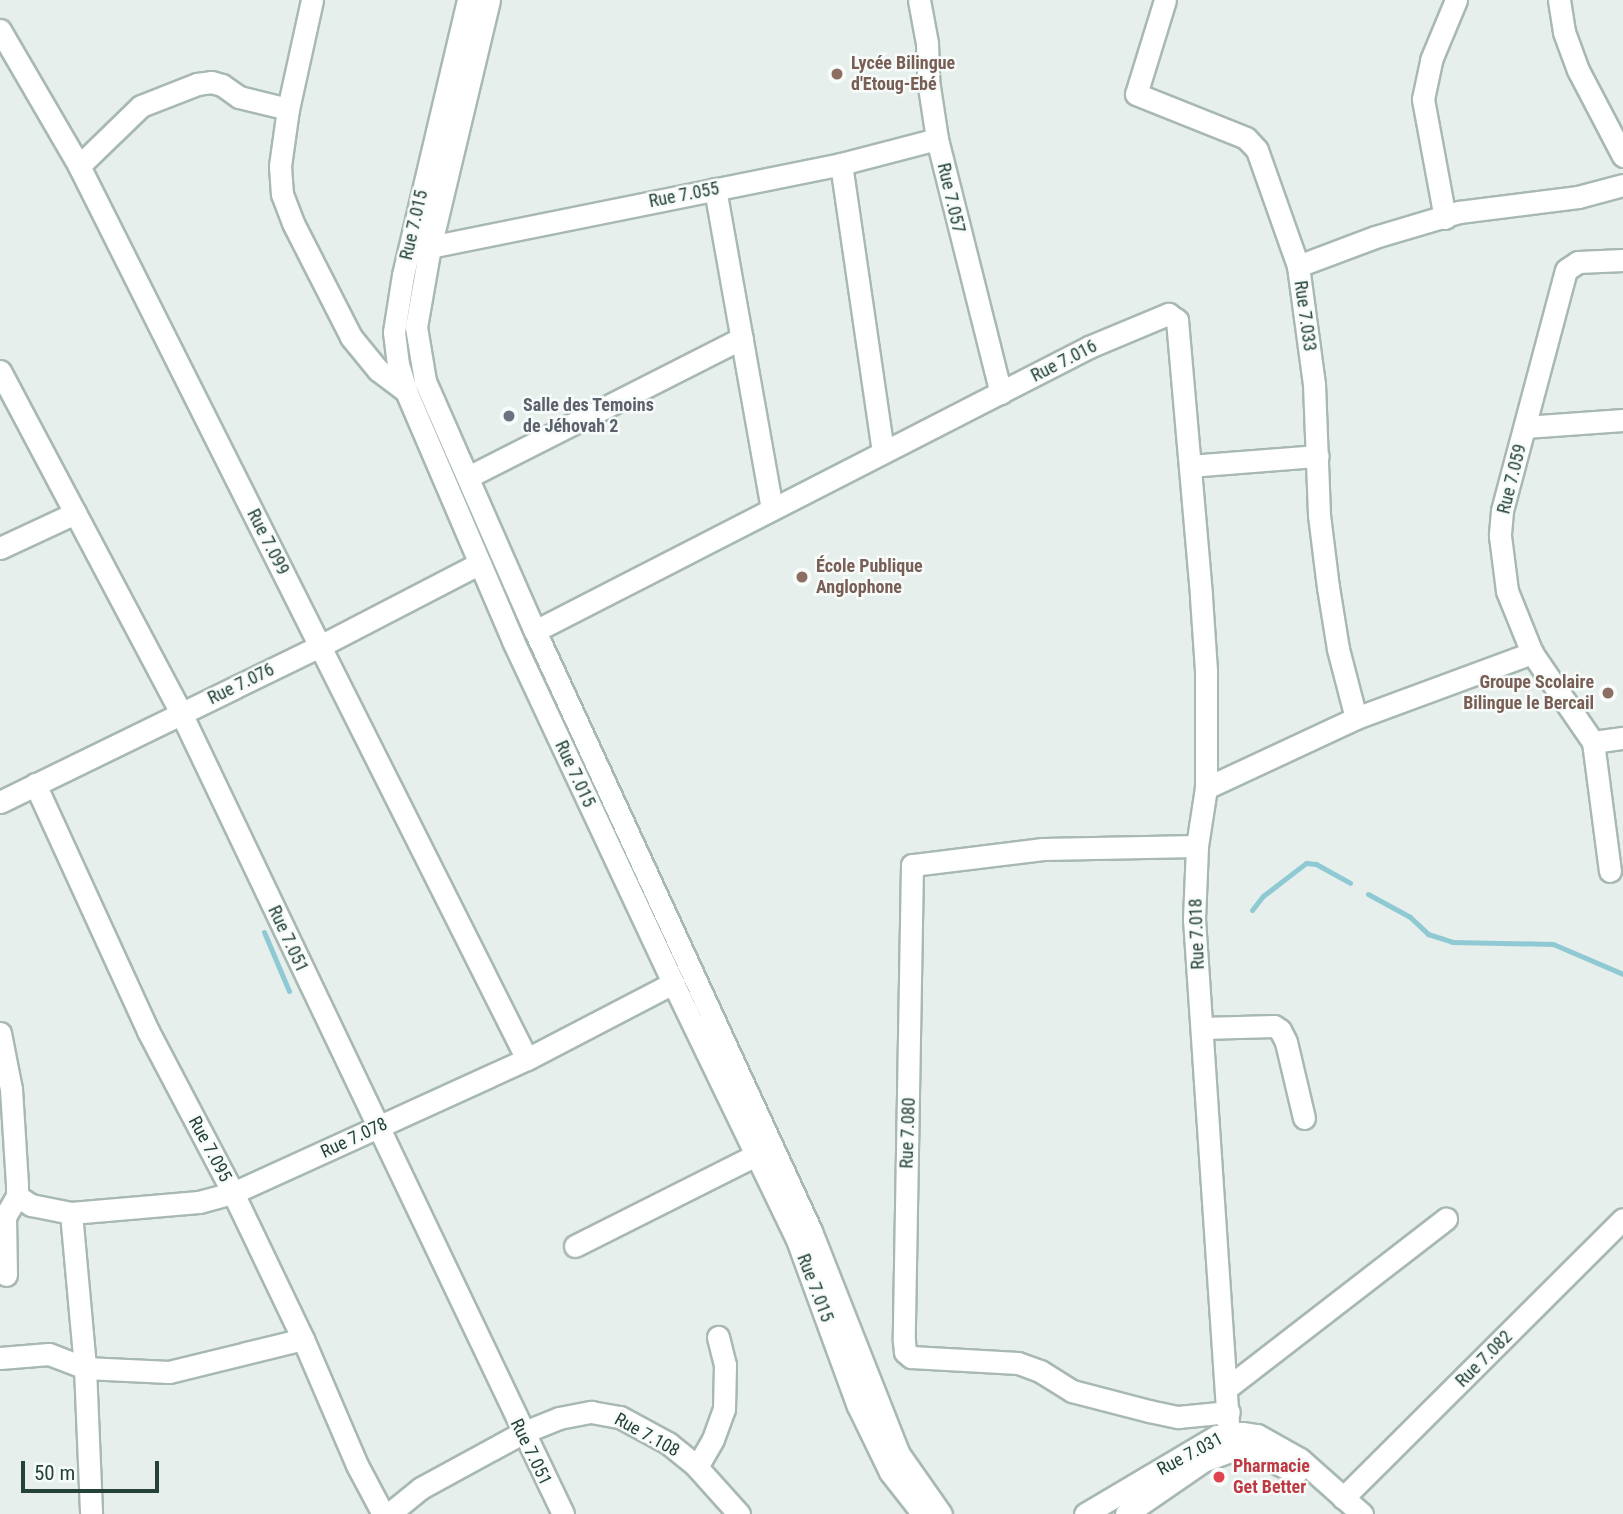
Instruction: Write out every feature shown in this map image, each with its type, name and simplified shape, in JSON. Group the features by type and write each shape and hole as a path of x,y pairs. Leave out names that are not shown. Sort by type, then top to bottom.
{"street":[{"path":"312,0 288,109 280,166 282,194 293,223 356,345 378,370 406,391"},
{"name":"Rue 7.015","path":"468,0 403,275 394,332 398,364 406,391 480,564 673,984 758,1154 796,1237 858,1406 890,1472 923,1514"},
{"name":"Rue 7.015","path":"489,0 430,247 416,327 425,380 535,631 811,1231 900,1454 941,1514"},
{"name":"Rue 7.057","path":"919,0 927,43 928,80 937,139 1001,393"},
{"name":"Rue 7.033","path":"1165,0 1136,94 1247,138 1257,150 1298,266 1313,372 1319,515 1328,587 1338,649 1356,718"},
{"path":"1445,218 1423,99 1431,60 1456,0"},
{"path":"1559,0 1564,32 1578,69 1623,156"},
{"name":"Rue 7.099","path":"0,30 79,166 527,1059"},
{"path":"79,166 141,106 197,84 211,82 222,85 239,97 288,109"},
{"name":"Rue 7.055","path":"430,247 841,164 937,139"},
{"path":"841,164 883,452"},
{"path":"1298,266 1375,237 1484,207 1578,197 1623,185"},
{"path":"715,189 772,509"},
{"name":"Rue 7.059","path":"1593,742 1532,653 1507,591 1500,536 1502,511 1566,270 1578,262 1623,260"},
{"name":"Rue 7.016","path":"535,631 1089,347 1166,314 1172,315 1177,320 1206,671 1206,788"},
{"path":"468,477 742,338"},
{"name":"Rue 7.051","path":"0,371 181,713 558,1512"},
{"path":"1525,427 1623,420"},
{"path":"1190,466 1318,456"},
{"path":"0,548 75,513"},
{"name":"Rue 7.076","path":"0,802 320,646 480,564"},
{"path":"1206,788 1356,718 1532,653"},
{"path":"1611,872 1593,742 1623,738"},
{"name":"Rue 7.095","path":"35,784 148,1031 233,1193 303,1339 356,1465 383,1514"},
{"name":"Rue 7.018","path":"1206,788 1197,846 1194,919 1229,1422"},
{"name":"Rue 7.080","path":"1197,846 1043,849 912,865 904,1341 905,1352 911,1357 1018,1363 1040,1371 1072,1391 1178,1417 1229,1422"},
{"name":"Rue 7.078","path":"17,1196 31,1205 71,1213 199,1202 233,1193 527,1059 673,984"},
{"path":"1202,1028 1273,1026 1280,1030 1286,1042 1304,1118"},
{"path":"0,1033 11,1089 17,1196 5,1217 6,1275"},
{"path":"575,1246 758,1154"},
{"path":"71,1213 85,1368 91,1514"},
{"path":"1227,1388 1446,1219"},
{"name":"Rue 7.082","path":"1344,1506 1623,1219"},
{"path":"697,1467 713,1439 724,1409 725,1365 718,1337"},
{"path":"0,1358 49,1354 69,1359 85,1368 169,1372 303,1339"},
{"name":"Rue 7.108","path":"389,1514 421,1488 522,1433 559,1418 603,1412 634,1424 668,1443 697,1467 739,1514"},
{"name":"Rue 7.031","path":"1085,1514 1180,1457 1229,1422 1300,1459 1344,1506"},
{"name":"Rue 7.031","path":"1126,1514 1203,1461 1234,1450 1255,1452 1280,1464 1344,1506 1362,1514"}],"waterway":[{"path":"1252,910 1263,896 1306,863 1316,864 1350,883"},
{"path":"1368,894 1410,917 1428,934 1452,942 1553,944 1623,974"},
{"path":"264,932 289,991"}],"place":[{"name":"Lycée Bilingue d'Etoug-Ebé","path":"837,74"},
{"name":"Salle des Temoins de Jéhovah 2","path":"509,416"},
{"name":"École Publique Anglophone","path":"802,577"},
{"name":"Groupe Scolaire Bilingue le Bercail","path":"1608,693"},
{"name":"Pharmacie Get Better","path":"1219,1477"}]}
